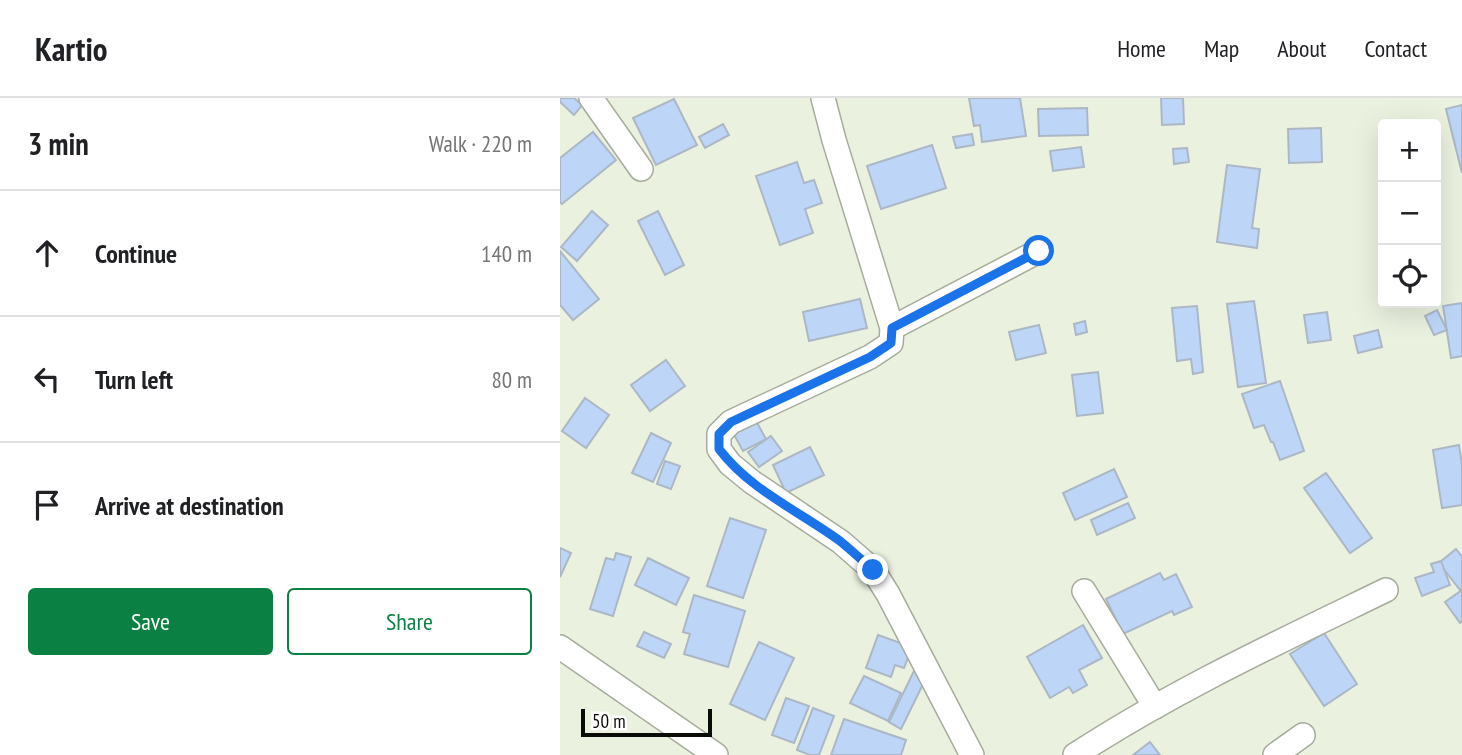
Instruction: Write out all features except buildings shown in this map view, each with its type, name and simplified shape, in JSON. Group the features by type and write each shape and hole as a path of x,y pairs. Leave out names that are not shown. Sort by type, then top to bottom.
{"street":[{"path":"592,98 641,169"},
{"path":"824,98 834,140 892,328 891,343 870,357 731,422 719,434 719,449 730,464 752,482 841,542 873,570 972,755"},
{"path":"892,328 1039,251"},
{"path":"1075,755 1155,706 1386,590"},
{"path":"1084,591 1155,706"},
{"path":"560,647 716,755"},
{"path":"1275,755 1303,736"}],"route":[{"path":"873,570 841,542 774,498 730,464 719,449 719,434 731,422 870,357 891,343 892,328 1039,251"}]}
